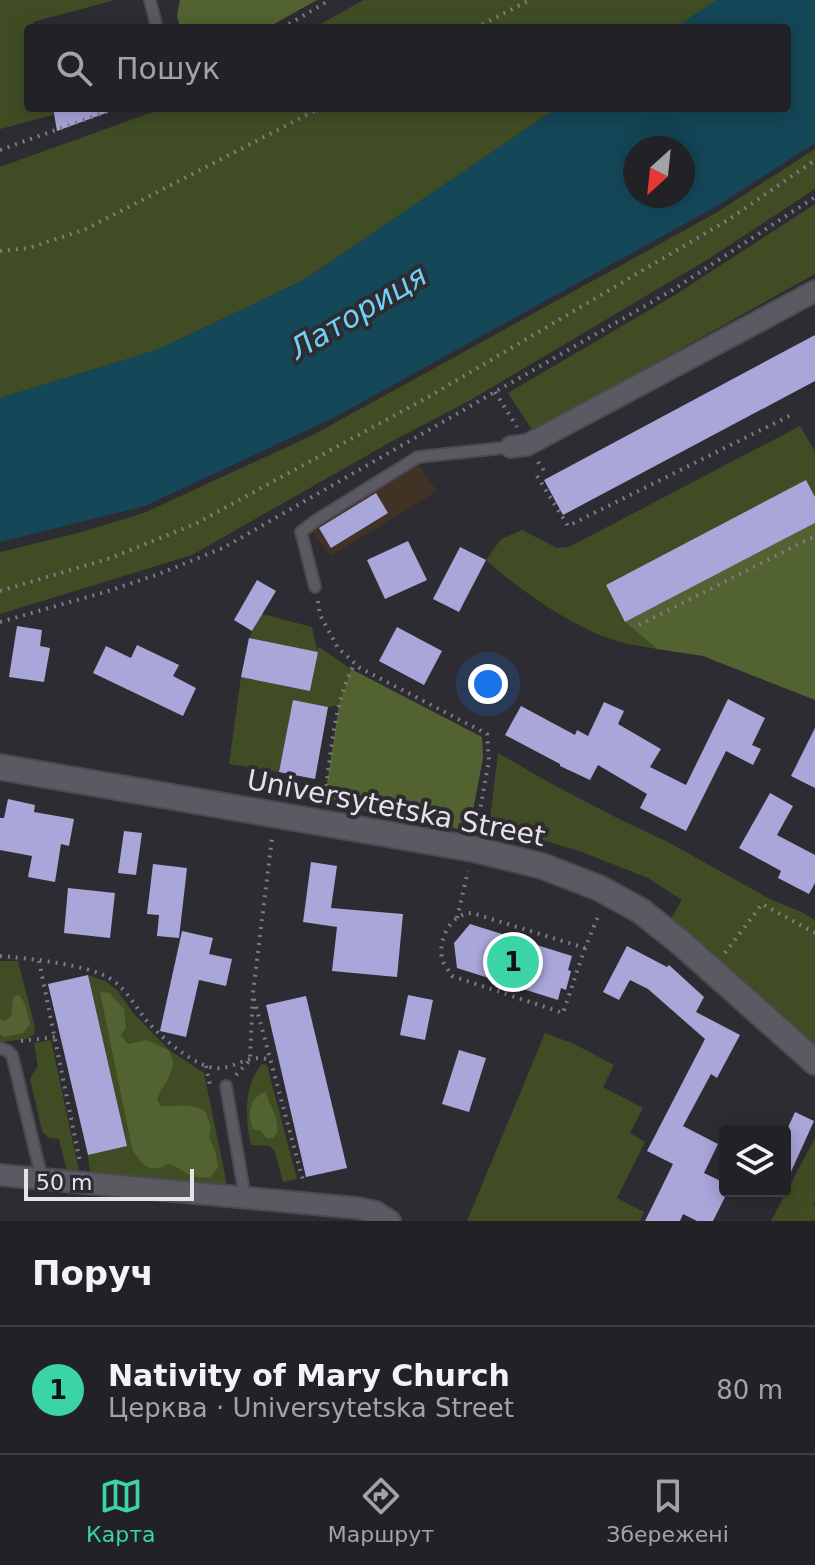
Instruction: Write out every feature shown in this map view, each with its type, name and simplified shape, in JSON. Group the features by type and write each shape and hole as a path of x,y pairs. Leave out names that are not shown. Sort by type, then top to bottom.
{"main road":[{"name":"Universytetska Street","path":"0,767 473,849 542,866 599,888 641,911 815,1062"}],"street":[{"path":"519,446 815,291"},
{"path":"0,1175 357,1208 376,1212 390,1221"}],"lane":[{"path":"150,0 156,24"},
{"path":"315,587 301,532 315,521 418,457 519,446"},
{"path":"0,1048 12,1055 42,1179"},
{"path":"226,1086 245,1197"}],"path":[{"path":"289,24 330,0"},
{"path":"482,24 527,0"},
{"path":"0,150 106,112"},
{"path":"0,251 29,248 86,229 312,112"},
{"path":"0,591 111,558 211,515 430,396 728,220 815,160"},
{"path":"0,622 119,588 223,548 671,291 815,197"},
{"path":"495,392 519,446"},
{"path":"537,476 568,526 793,414"},
{"path":"639,625 815,536"},
{"path":"315,587 320,615 338,648 360,668 487,734 489,760 457,918"},
{"path":"321,822 339,705 355,663"},
{"path":"226,1086 250,1060 253,993 272,836"},
{"path":"712,970 762,904 815,933"},
{"path":"585,948 472,913 462,913 446,931 442,959 452,976 563,1013 571,981 585,948 599,914"},
{"path":"0,956 84,969 109,978 162,1036 206,1066 229,1068 259,1058 271,1060"},
{"path":"39,961 80,1161"},
{"path":"253,993 307,1196"},
{"path":"16,1042 55,1037"}],"shaded area":[{"path":"418,465 437,491 331,556 311,530"}],"green space":[{"path":"0,0 115,0 24,24 24,112 53,112 53,115 0,129"},
{"path":"180,0 317,0 274,24 179,24"},
{"path":"364,0 717,0 681,24 320,24"},
{"path":"153,112 551,112 302,281 157,350 0,398 0,167"},
{"path":"815,149 815,189 710,258 467,402 192,555 0,614 0,552 144,513 313,435 716,213"},
{"path":"815,204 815,274 533,431 508,393 675,295"},
{"path":"800,426 815,451 815,497 806,481 606,585 625,622 657,649 614,640 576,624 528,593 486,560 501,539 522,530 557,548 569,547"},
{"path":"815,523 815,700 703,656 657,649 625,622"},
{"path":"262,614 312,627 317,650 319,647 351,669 339,705 328,707 293,701 279,772 229,764 241,677 310,691 318,652 249,638"},
{"path":"351,669 482,737 483,758 469,831 324,803 339,705"},
{"path":"498,753 768,898 815,920 815,1043 670,920 682,900 648,878 582,852 489,827"},
{"path":"0,961 18,961 35,1027 34,1034 27,1039 0,1042"},
{"path":"88,975 105,981 117,990 134,1014 169,1050 204,1073 227,1185 90,1174 88,1155 127,1146"},
{"path":"100,992 109,993 124,1009 126,1028 121,1035 128,1044 146,1040 169,1050 172,1068 157,1100 161,1106 188,1106 205,1111 218,1167 210,1177 192,1176 168,1164 151,1168 135,1154"},
{"path":"19,995 25,1004 30,1024 23,1033 4,1037 0,1035 0,1019 4,1021 11,1016 13,997"},
{"path":"545,1033 614,1065 603,1087 643,1108 630,1133 645,1142 617,1198 644,1212 640,1221 467,1221"},
{"path":"51,1040 79,1171 67,1172 59,1139 49,1138 42,1131 30,1079 38,1066 34,1043"},
{"path":"262,1064 267,1065 297,1179 283,1182 275,1152 270,1146 251,1145 247,1103 251,1083"},
{"path":"265,1092 276,1118 278,1131 273,1138 266,1138 261,1131 253,1129 250,1118 253,1103"},
{"path":"815,1138 815,1221 771,1221 784,1197 791,1197 791,1183"}],"water":[{"name":"Латориця","path":"717,0 815,0 815,143 715,207 337,416 145,506 0,542 0,398 157,350 302,281 551,112 791,112 791,24 681,24"}],"building":[{"path":"54,112 109,112 57,131"},
{"path":"815,335 815,381 563,515 544,480"},
{"path":"806,480 815,497 815,523 625,622 606,585"},
{"path":"376,493 388,513 331,548 319,528"},
{"path":"408,541 427,580 385,599 367,560"},
{"path":"460,547 486,560 459,612 433,599"},
{"path":"257,580 276,591 252,631 234,620"},
{"path":"17,626 42,630 40,646 50,648 44,682 9,677"},
{"path":"397,627 442,651 424,685 379,661"},
{"path":"249,638 318,652 310,691 241,677"},
{"path":"137,645 179,665 173,676 196,688 183,716 93,673 106,646 131,658"},
{"path":"728,699 765,718 752,745 761,749 753,765 726,751 686,831 640,808 647,794 598,765 590,780 505,735 521,706 575,735 577,730 588,736 604,702 624,711 618,724 661,749 650,767 686,785"},
{"path":"293,700 328,707 315,779 279,772"},
{"path":"815,728 815,788 791,776"},
{"path":"770,793 793,806 777,835 815,855 815,883 809,894 778,878 781,871 739,848"},
{"path":"8,799 35,805 34,812 74,819 69,846 61,844 55,882 28,877 32,856 0,850 0,818 4,818"},
{"path":"124,831 142,833 136,875 118,873"},
{"path":"311,862 337,866 331,908 403,914 397,977 332,971 337,927 303,922"},
{"path":"153,864 187,868 179,938 157,936 159,915 147,914"},
{"path":"68,888 115,893 110,938 64,933"},
{"path":"470,924 572,956 566,990 561,988 558,1000 457,968 454,943"},
{"path":"182,931 213,938 209,954 232,959 226,986 199,980 186,1037 160,1031"},
{"path":"627,946 667,967 669,965 704,997 696,1012 740,1035 717,1078 711,1074 683,1126 718,1144 704,1173 719,1180 719,1197 725,1197 713,1221 697,1221 683,1214 680,1221 645,1221 673,1164 647,1151 705,1039 648,989 630,980 619,1000 603,992"},
{"path":"88,975 127,1146 88,1155 48,984"},
{"path":"408,995 433,1000 425,1040 400,1035"},
{"path":"306,996 347,1168 306,1177 266,1005"},
{"path":"459,1050 486,1058 469,1112 442,1104"},
{"path":"795,1112 814,1121 791,1172 791,1125"}],"place":[{"name":"Nativity of Mary Church","path":"513,962"}]}
